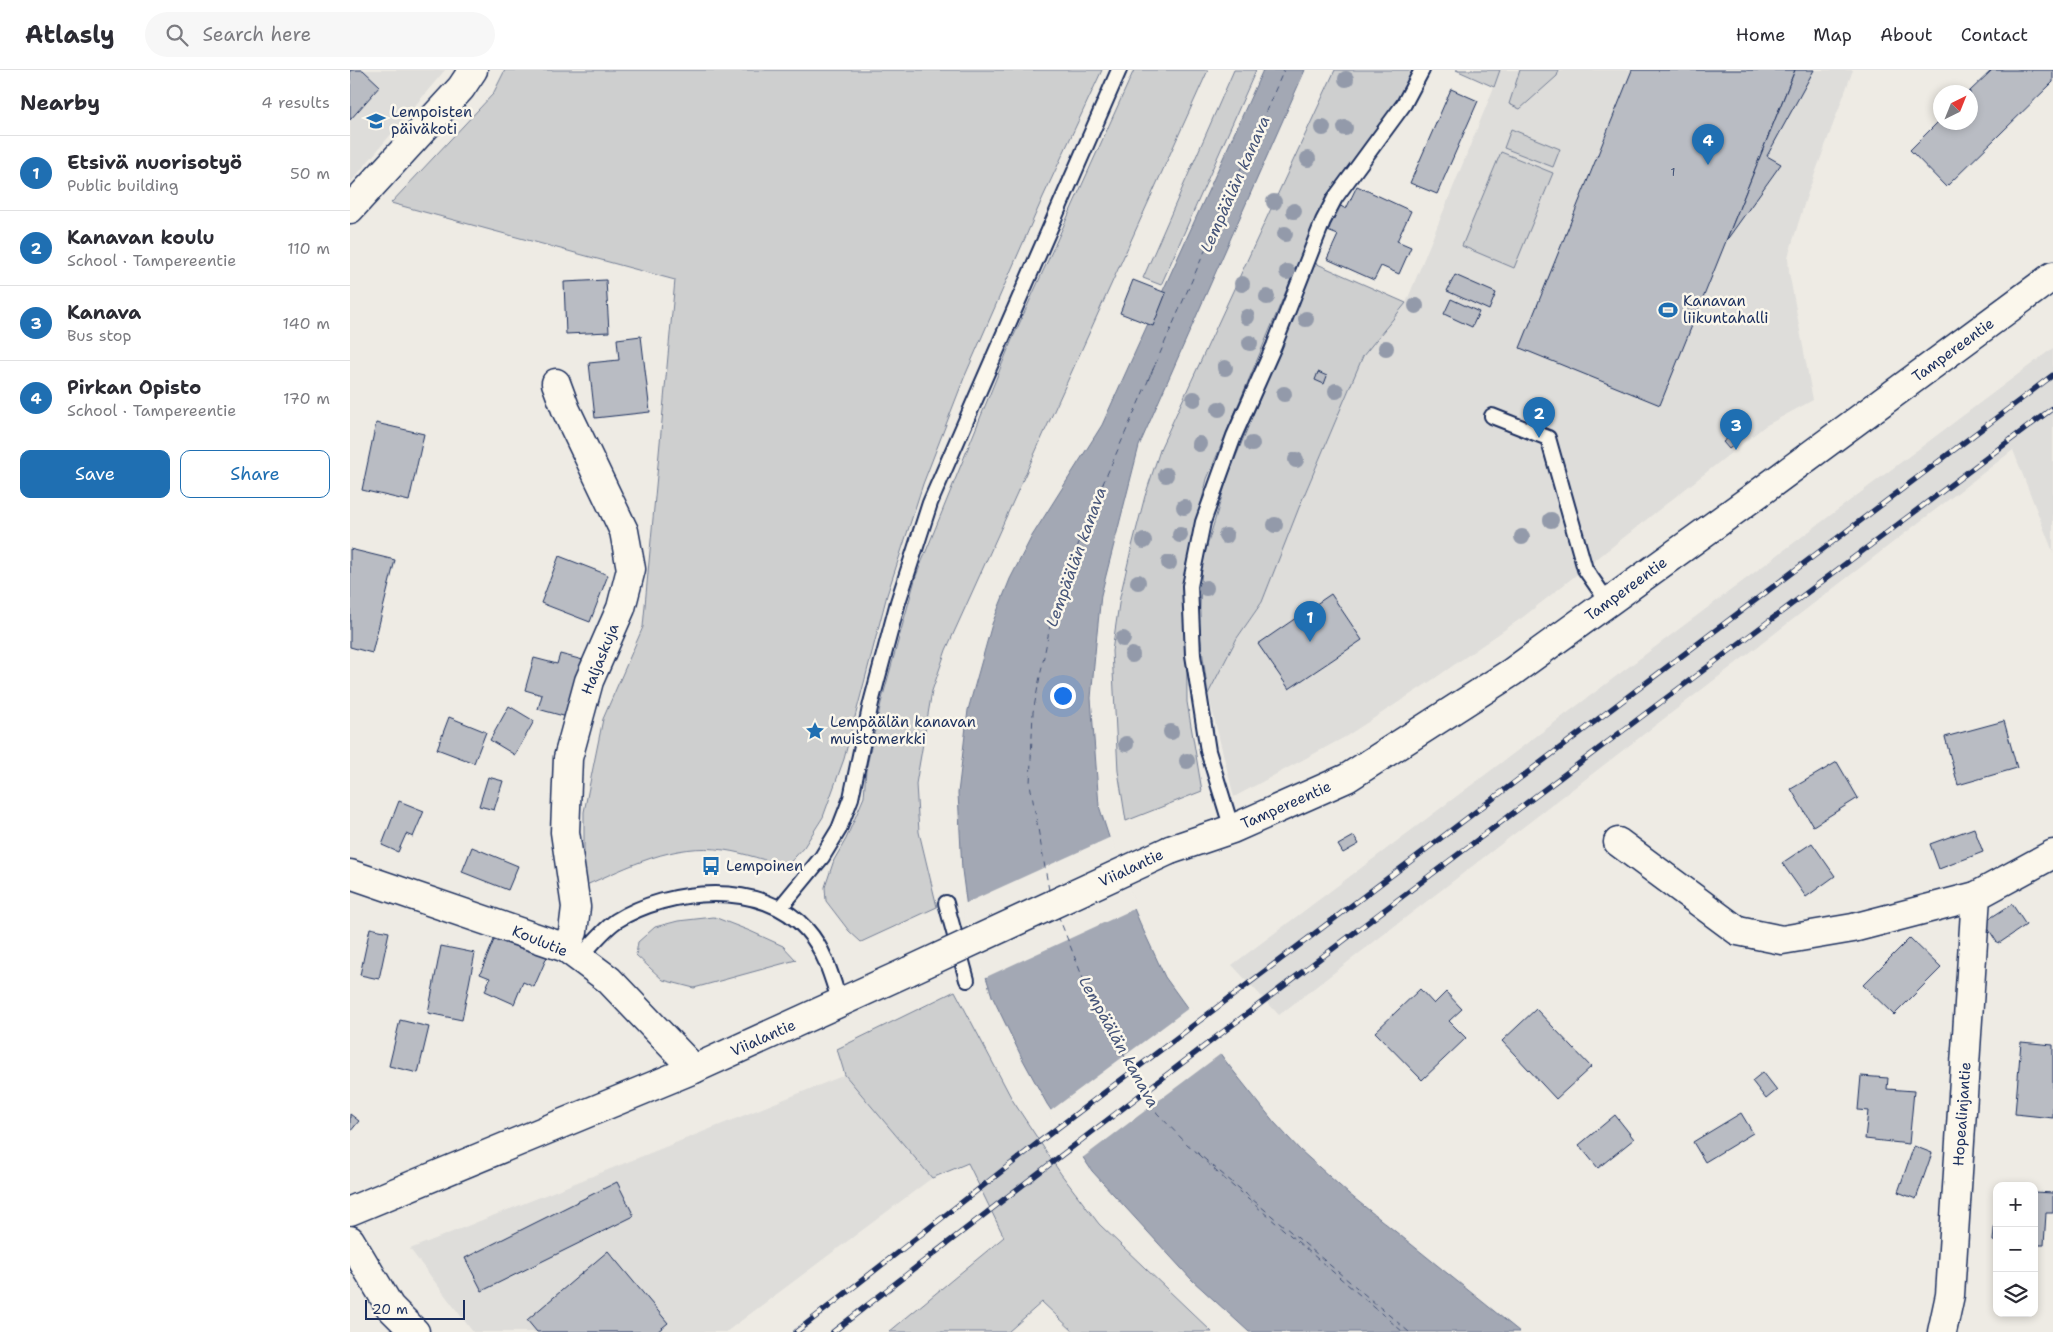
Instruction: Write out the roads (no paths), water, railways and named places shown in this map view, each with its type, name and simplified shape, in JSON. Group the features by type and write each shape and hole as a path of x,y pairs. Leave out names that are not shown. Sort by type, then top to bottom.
{"street":[{"path":"350,209 461,88 473,70"},
{"name":"Tampereentie","path":"1170,850 1232,829 1347,778 1512,672 2053,276"},
{"name":"Haljaskuja","path":"556,383 566,410 624,531 631,569 621,608 589,681 568,758 565,832 576,907 573,954"},
{"path":"1618,842 1738,931 1782,940 1853,928 1976,896 2053,854"},
{"name":"Viialantie","path":"350,1211 694,1069 1170,850"},
{"name":"Koulutie","path":"350,874 573,954 609,980 694,1069"},
{"name":"Hopealinjantie","path":"1942,1332 1950,1295 1976,896"},
{"path":"350,1240 390,1307 415,1332"}],"lane":[{"path":"780,908 822,856 839,829 851,798 870,704 898,602 930,503 1119,70"},
{"path":"1232,829 1208,751 1193,655 1190,586 1203,522 1234,436 1274,346 1323,221 1335,198 1404,104 1422,70"},
{"path":"1492,416 1548,438 1585,568 1608,602"},
{"path":"573,954 616,922 643,907 670,899 727,893 757,899 780,908 807,930 818,946 829,969 840,1003"},
{"path":"946,903 967,980"}],"water":[{"name":"Lempäälän kanava","path":"1263,70 1305,70 1139,446 1101,595 1091,698 1099,806 1125,887 1165,977 1227,1063 1274,1122 1300,1150 1349,1194 1520,1332 1249,1332 1192,1280 1092,1171 1047,1104 1022,1058 992,996 969,923 962,870 958,793 968,710 992,624 1010,579 1032,536 1102,425"}],"railway":[{"path":"796,1332 1039,1142 2053,375"},
{"path":"833,1332 1136,1098 2053,408"}],"place":[{"name":"Lempoisten päiväkoti","path":"376,121"},
{"name":"Pirkan Opisto","path":"1708,165"},
{"name":"Kanavan liikuntahalli","path":"1668,310"},
{"name":"Kanavan koulu","path":"1539,438"},
{"name":"Kanava","path":"1736,450"},
{"name":"Etsivä nuorisotyö","path":"1310,642"},
{"name":"Lempäälän kanavan muistomerkki","path":"815,731"},
{"name":"Lempoinen","path":"711,866"}]}
